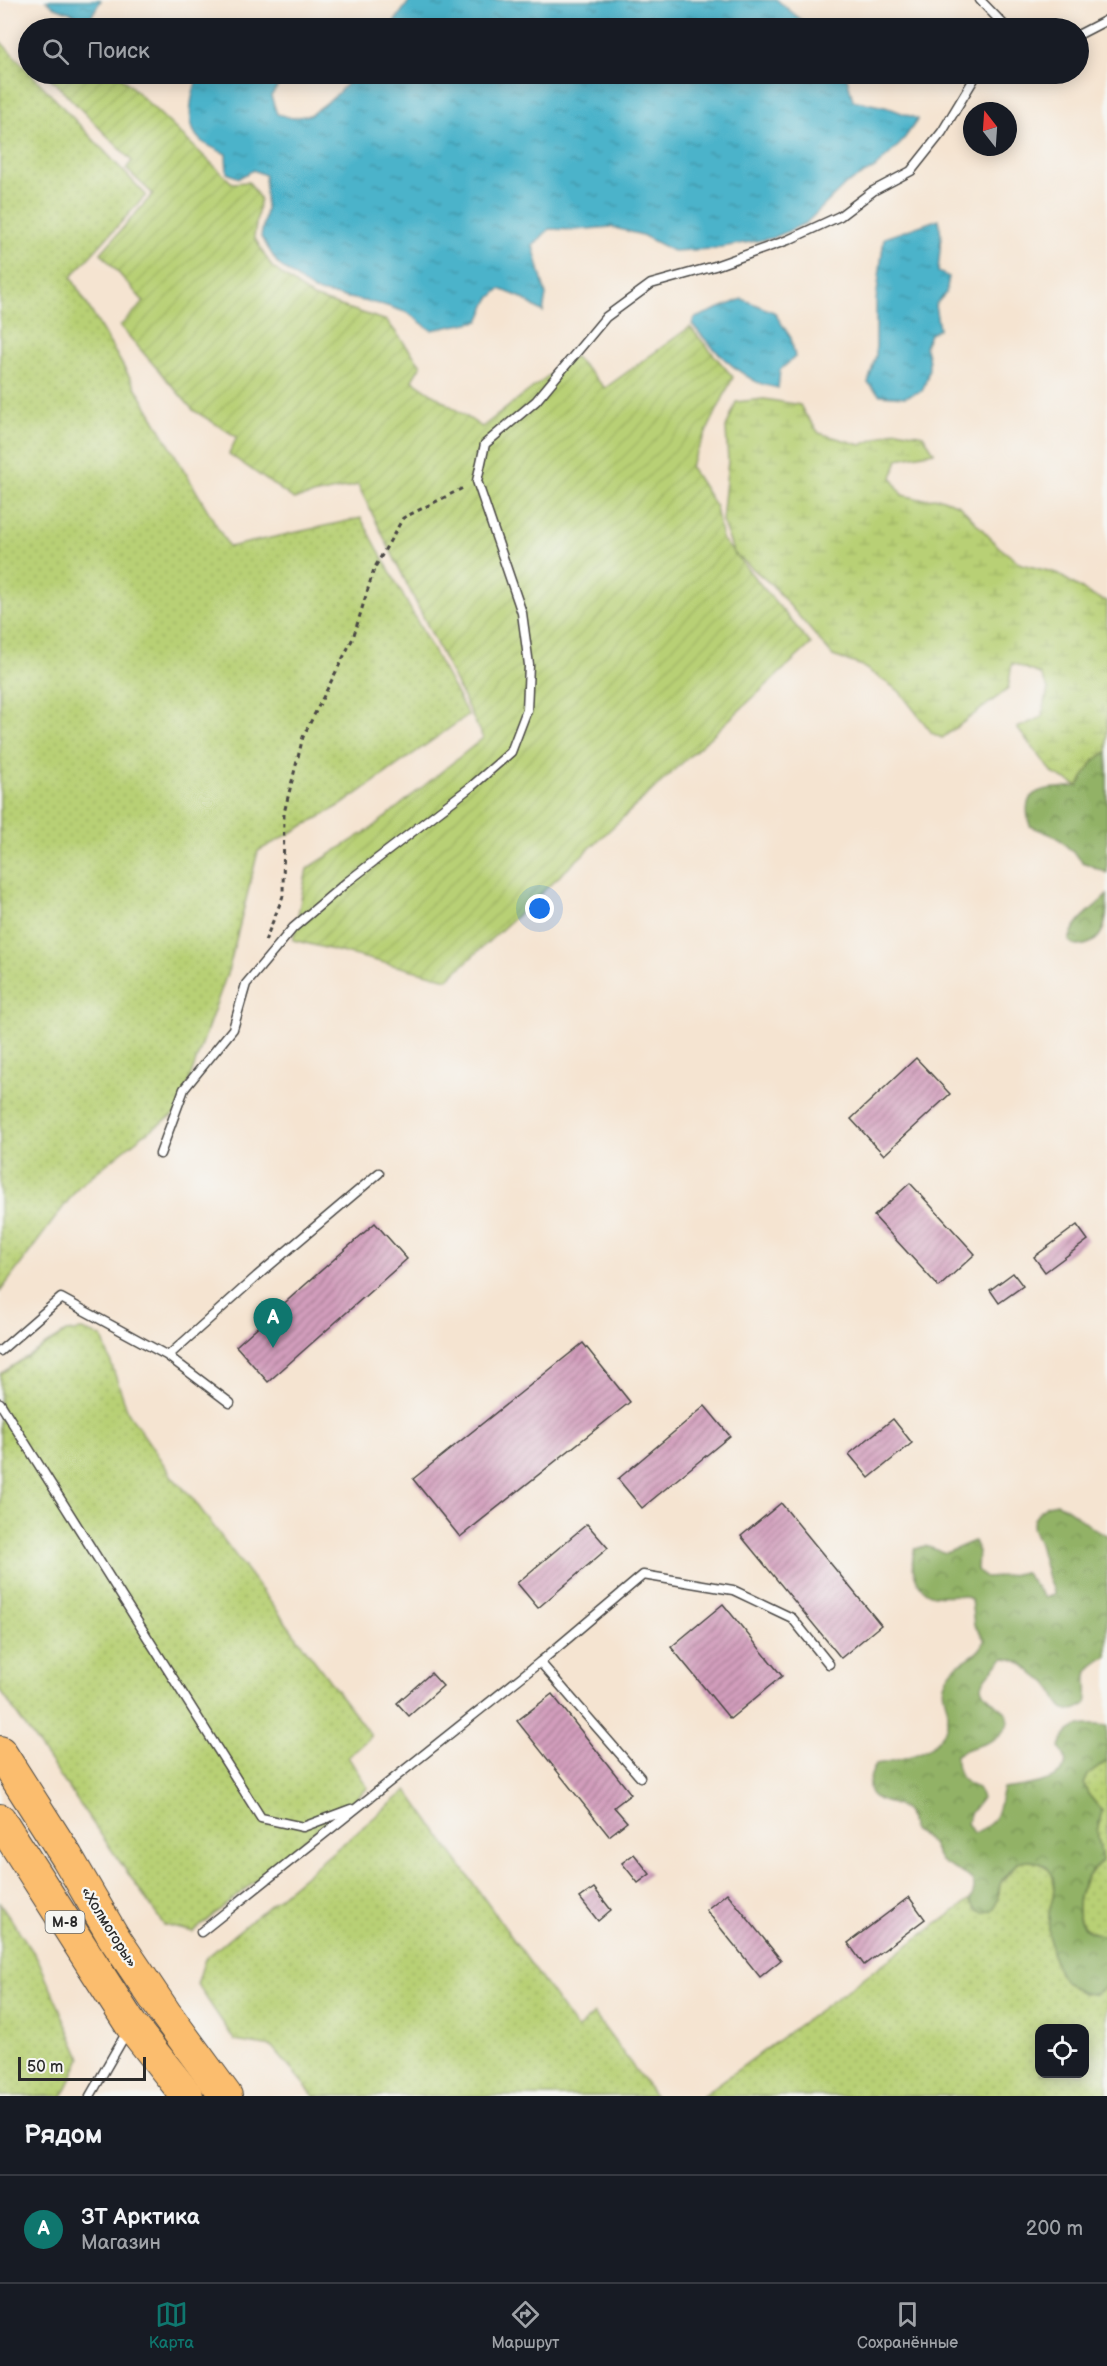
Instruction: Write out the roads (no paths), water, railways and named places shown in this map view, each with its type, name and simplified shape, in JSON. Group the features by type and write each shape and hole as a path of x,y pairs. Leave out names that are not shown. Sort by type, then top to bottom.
{"highway":[{"name":"«Холмогоры»","path":"0,1752 67,1857 113,1936 165,2013 226,2096"},
{"name":"М-8","path":"0,1820 131,2025 187,2096"}],"lane":[{"path":"980,0 997,18"},
{"path":"1089,29 1107,20"},
{"path":"160,1154 184,1089 233,1029 246,984 293,928 347,882 472,786 511,752 527,710 529,664 522,613 477,481 485,444 536,401 606,317 651,284 715,266 788,240 840,216 873,191 911,171 942,132 971,84"},
{"path":"168,1356 256,1276 379,1173"},
{"path":"0,1351 61,1298 168,1356 230,1403"},
{"path":"0,1403 261,1818 303,1827 359,1806"},
{"path":"201,1932 540,1662 643,1575 733,1590 792,1618 829,1664"},
{"path":"540,1662 640,1777"},
{"path":"90,2096 131,2025"}],"water":[{"path":"46,0 101,0 90,18 84,18 53,6"},
{"path":"410,0 777,0 799,18 397,18"},
{"path":"196,84 279,84 271,96 277,114 292,118 310,115 334,97 346,84 849,84 853,100 889,108 918,119 901,143 875,168 846,184 806,223 773,238 711,249 673,251 642,235 611,227 575,230 549,229 533,246 546,295 543,312 520,297 500,289 489,299 479,321 431,330 408,313 384,305 314,291 278,264 261,237 266,210 265,175 253,170 239,178 227,173 226,154 201,141 195,134 191,118"},
{"path":"939,219 941,237 938,272 949,277 946,293 935,305 939,329 930,334 925,347 929,364 926,380 922,391 905,397 880,395 868,383 876,355 876,301 884,238"},
{"path":"742,299 774,312 791,338 795,357 780,370 778,388 757,382 737,370 692,324 695,318"}],"place":[{"name":"ЗТ Арктика","path":"273,1348"}]}
